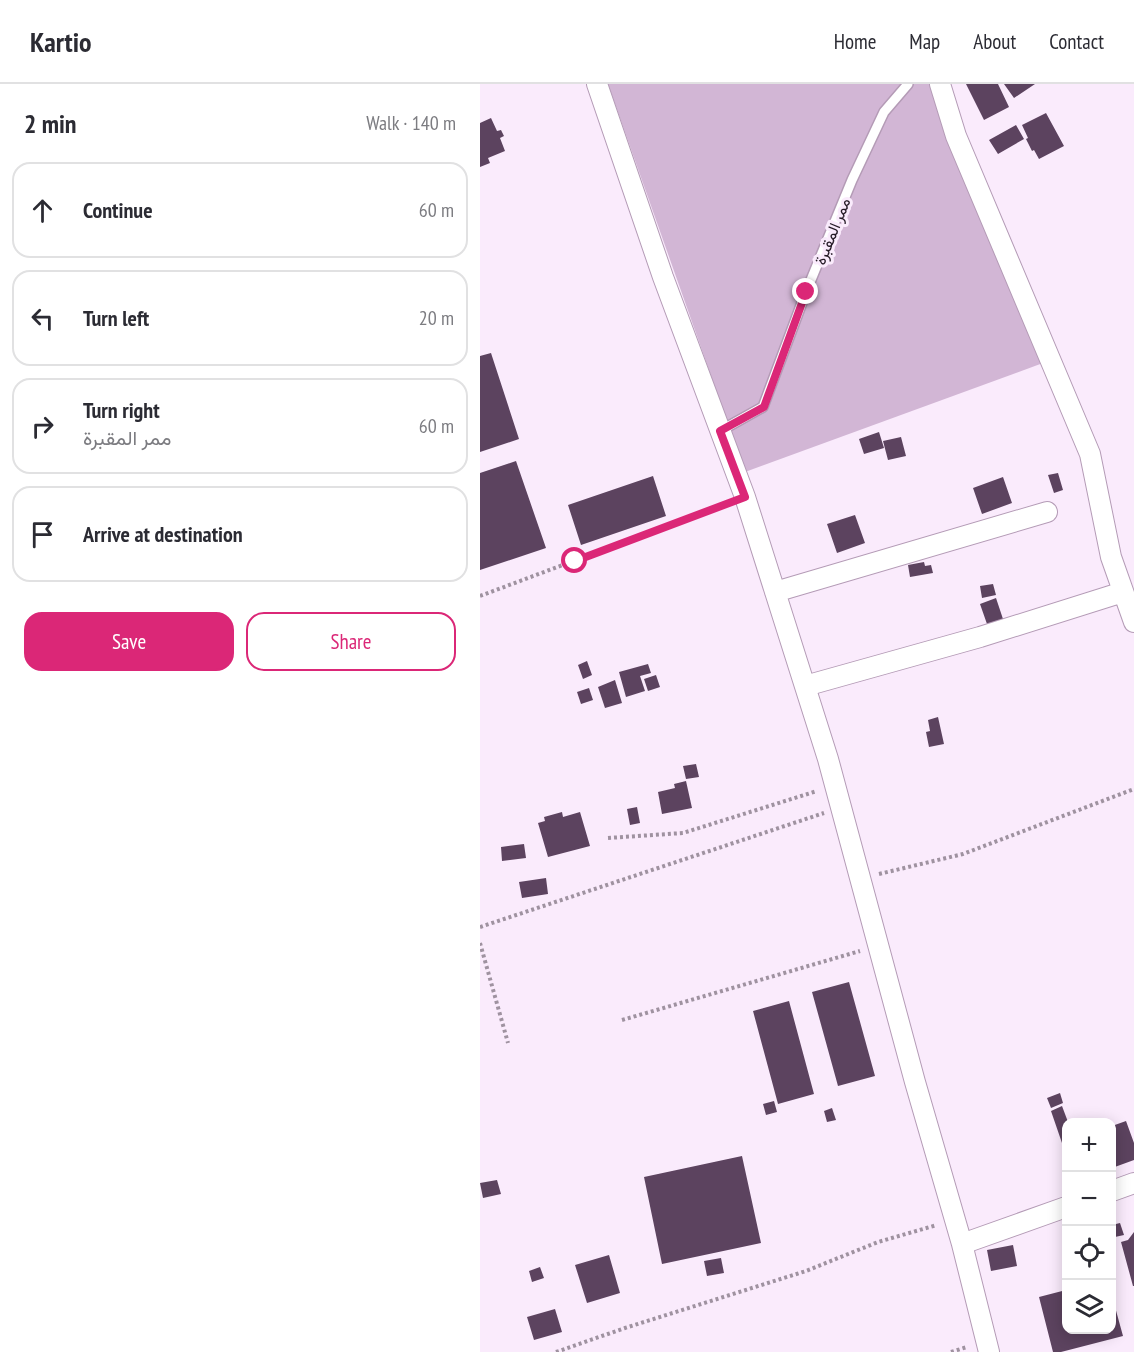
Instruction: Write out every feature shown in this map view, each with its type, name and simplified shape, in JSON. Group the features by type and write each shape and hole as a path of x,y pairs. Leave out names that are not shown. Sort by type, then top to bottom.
{"street":[{"path":"597,84 663,277 745,497 805,686 842,807 878,946 956,1220 988,1352"},
{"path":"940,84 956,136 1090,454 1111,557 1134,622"},
{"path":"775,592 1047,512"},
{"path":"805,686 980,638 1124,592"},
{"path":"1116,1190 1134,1183"},
{"path":"962,1244 1062,1208"}],"lane":[{"name":"ممر المقبرة","path":"720,431 764,407 806,292 852,180 885,112 908,84"}],"path":[{"path":"480,596 745,497"},
{"path":"609,838 683,833 835,785"},
{"path":"861,878 963,854 1134,789"},
{"path":"480,927 842,807"},
{"path":"480,943 508,1043"},
{"path":"622,1020 878,946"},
{"path":"556,1352 806,1271 878,1242 956,1220"}],"shaded area":[{"path":"608,84 935,84 1043,363 745,472"}],"building":[{"path":"966,84 998,84 1009,107 984,120"},
{"path":"1004,84 1035,84 1014,98"},
{"path":"1046,113 1064,146 1039,159 1026,139 1028,138 1022,125"},
{"path":"491,118 497,131 501,130 504,136 500,138 505,151 488,158 490,163 480,167 480,123"},
{"path":"1016,125 1024,139 998,154 989,140"},
{"path":"491,353 519,439 480,452 480,356"},
{"path":"879,432 884,448 864,454 859,439"},
{"path":"901,437 906,456 888,460 883,441"},
{"path":"516,461 546,548 480,570 480,473"},
{"path":"1058,473 1063,490 1054,493 1048,475"},
{"path":"653,476 666,516 581,545 568,505"},
{"path":"1003,477 1012,503 982,514 973,488"},
{"path":"855,515 865,543 837,553 827,524"},
{"path":"924,562 925,566 931,565 933,573 910,577 908,565"},
{"path":"993,584 996,595 982,598 980,586"},
{"path":"996,598 1003,619 987,624 980,604"},
{"path":"587,661 592,675 583,679 578,665"},
{"path":"648,664 651,673 640,676 645,691 626,697 619,672"},
{"path":"656,675 660,687 648,691 644,679"},
{"path":"615,680 622,703 605,708 598,687"},
{"path":"589,688 593,700 581,704 577,692"},
{"path":"938,717 944,744 929,747 926,732 930,731 928,720"},
{"path":"696,764 699,777 686,779 683,766"},
{"path":"686,781 692,808 662,814 658,792 675,788 674,784"},
{"path":"637,807 640,823 630,825 627,809"},
{"path":"562,812 563,817 580,812 590,846 548,857 538,823 545,821 544,817"},
{"path":"524,844 526,858 502,861 501,847"},
{"path":"546,878 548,894 522,898 519,882"},
{"path":"849,982 875,1076 838,1086 812,992"},
{"path":"789,1001 814,1094 778,1104 753,1011"},
{"path":"1060,1093 1063,1103 1051,1108 1047,1098"},
{"path":"774,1101 777,1112 766,1115 763,1104"},
{"path":"1062,1106 1066,1118 1062,1118 1062,1143 1051,1111"},
{"path":"832,1108 836,1120 827,1122 824,1111"},
{"path":"1126,1121 1134,1143 1134,1160 1116,1167 1116,1125"},
{"path":"742,1156 761,1243 662,1264 644,1177"},
{"path":"497,1180 501,1194 483,1198 480,1183"},
{"path":"1120,1223 1124,1235 1116,1237 1116,1224"},
{"path":"1134,1232 1133,1286 1121,1242 1128,1240"},
{"path":"1013,1245 1017,1266 991,1271 987,1250"},
{"path":"609,1255 620,1293 587,1303 575,1265"},
{"path":"721,1258 724,1273 707,1276 704,1261"},
{"path":"540,1267 544,1278 532,1282 529,1271"},
{"path":"1062,1291 1062,1334 1116,1334 1116,1311 1123,1336 1053,1352 1039,1297"},
{"path":"555,1309 562,1332 534,1340 527,1317"}],"route":[{"path":"575,561 745,497 720,431 764,407 806,292"}]}
